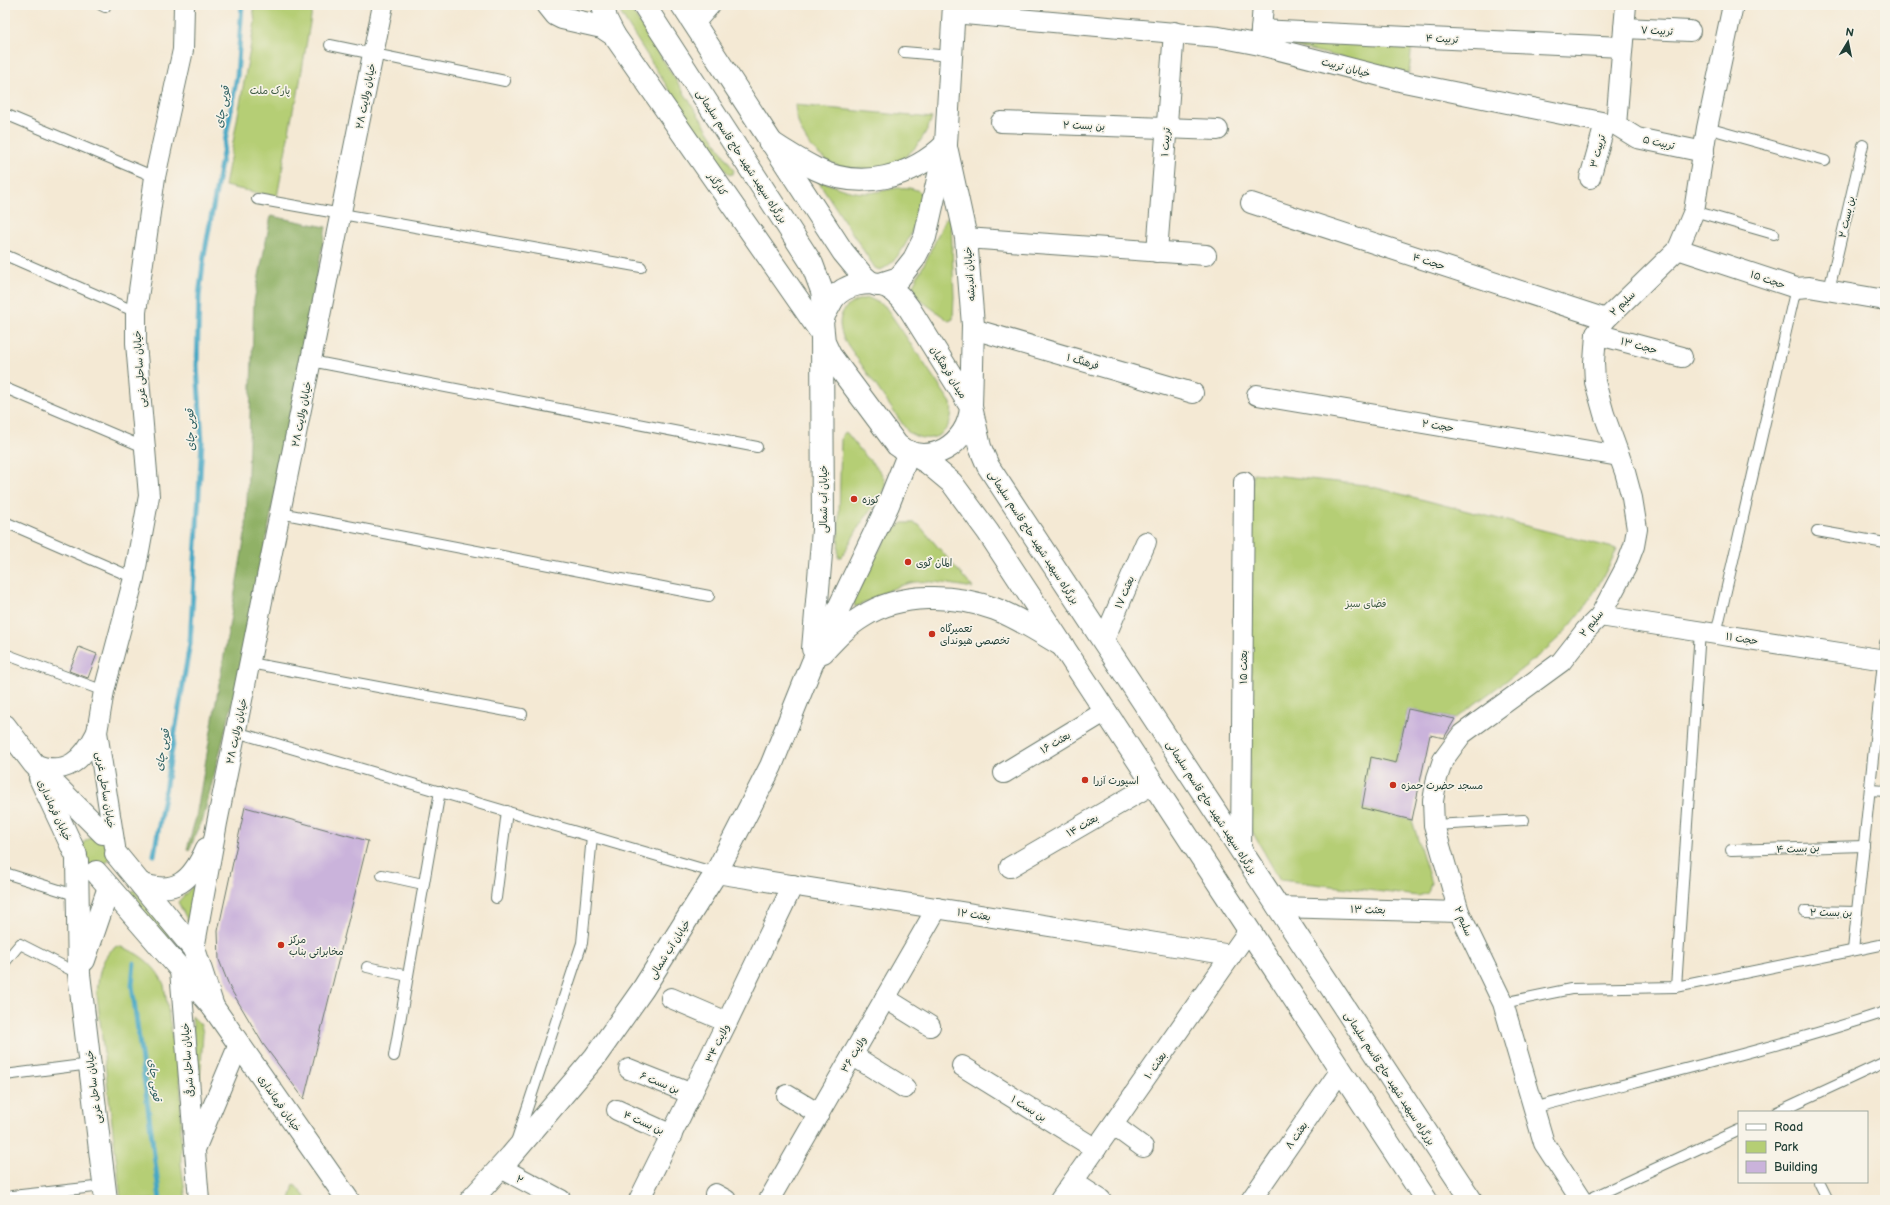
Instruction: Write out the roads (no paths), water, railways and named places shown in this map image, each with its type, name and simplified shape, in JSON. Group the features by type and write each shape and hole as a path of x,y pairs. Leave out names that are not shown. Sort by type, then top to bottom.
{"main road":[{"path":"548,5 556,15 571,21 602,27 614,35"},
{"path":"571,21 581,19 584,16 588,5"},
{"name":"کنارگذر","path":"603,5 606,19 614,35 824,323"},
{"name":"بزرگراه سپهبد شهید حاج قاسم سلیمانی","path":"644,5 812,264 819,280 824,323"},
{"name":"خیابان اندیشه","path":"874,284 899,278 906,271 925,237 946,144 954,9"},
{"path":"688,14 769,141 843,252 862,275 874,284"},
{"path":"769,141 817,170 841,178 866,180 890,177 914,168 934,155 946,144"},
{"name":"خیابان اندیشه","path":"946,144 966,238 973,329 971,407"},
{"path":"824,323 834,298 843,290 857,284 874,284"},
{"name":"میدان فرهنگیان","path":"824,323 830,355 896,445 903,450 910,452 934,454 953,444 959,439 967,426 971,407 900,296 887,287 874,284"},
{"name":"خیابان آب شمالی","path":"812,664 824,530 824,323"},
{"name":"بزرگراه سپهبد شهید حاج قاسم سلیمانی","path":"971,407 980,447 988,466 1470,1200"},
{"path":"910,452 928,463 952,483 988,532 1426,1200"},
{"name":"خیابان آب شمالی","path":"471,1200 506,1162 595,1057 643,989 716,873 771,766 812,664 888,505 910,452"},
{"path":"812,664 840,634 862,616 882,607 906,600 927,598 972,602 996,609 1018,619 1063,646"},
{"name":"خیابان فرمانداری","path":"5,726 34,764 111,845 139,882 194,948 213,1007"},
{"name":"خیابان فرمانداری","path":"34,764 76,858"},
{"path":"97,832 111,845 111,864 102,871 103,879 85,869 76,858 77,843 85,834 97,832"},
{"name":"خیابان ساحل غربی","path":"76,858 79,974 105,1193"},
{"name":"خیابان فرمانداری","path":"103,879 213,1007 348,1200"},
{"name":"خیابان ساحل غربی","path":"79,974 103,879"},
{"path":"180,970 194,948"}],"street":[{"name":"خیابان ساحلی غربی","path":"111,845 97,732 104,691 134,578 149,496 136,347 136,312 155,177 183,50 184,5"},
{"name":"خیابان ولایت ۲۸","path":"194,948 217,823 383,5"},
{"path":"688,14 710,5"},
{"path":"1260,38 1263,5"},
{"path":"1610,125 1623,38 1626,5"},
{"name":"سلیم ۲","path":"1581,1200 1544,1143 1503,1003 1459,912 1434,825 1433,801 1437,778 1443,760 1458,738 1476,722 1561,662 1586,630 1600,616 1626,567 1634,546 1637,529 1632,498 1595,382 1594,362 1601,326 1678,249 1694,212 1707,128 1733,5"},
{"name":"خیابان تربیت","path":"954,9 990,11 1219,37 1260,38 1404,82 1610,125"},
{"name":"تربیت ۷","path":"1623,38 1690,31"},
{"name":"تربیت ۱","path":"1157,252 1174,32"},
{"name":"تربیت ۴","path":"1260,38 1623,38"},
{"name":"بن بست ۲","path":"1001,122 1166,128"},
{"name":"تربیت ۵","path":"1610,125 1636,138 1704,152"},
{"name":"تربیت ۳","path":"1590,178 1610,125"},
{"path":"1166,128 1218,130"},
{"name":"حجت ۴","path":"1251,203 1601,326"},
{"path":"966,238 1206,255"},
{"name":"حجت ۱۵","path":"1678,249 1796,288 1809,287 1883,295"},
{"name":"حجت ۱۳","path":"1601,326 1682,356"},
{"name":"فرهنگ ۱","path":"973,329 1193,393"},
{"name":"حجت ۲","path":"1257,395 1619,456"},
{"name":"بعثت ۱۵","path":"1241,852 1244,482"},
{"name":"بعثت ۱۷","path":"1103,642 1146,542"},
{"name":"حجت ۱۱","path":"1600,616 1708,632 1884,654"},
{"name":"بعثت ۱۶","path":"1004,774 1106,711"},
{"name":"خیابان ساحلی غربی","path":"34,764 47,769 65,767 78,759 89,748 97,732"},
{"name":"بعثت ۱۴","path":"1010,867 1153,784"},
{"name":"خیابان ولایت ۲۸","path":"139,882 152,887 161,888 177,885 190,877 199,864 217,823"},
{"name":"بعثت ۱۲","path":"716,873 1231,956"},
{"name":"ولایت ۳۴","path":"639,1200 793,885"},
{"name":"بعثت ۱۳","path":"1277,907 1459,912"},
{"name":"ولایت ۳۶","path":"769,1200 937,908"},
{"name":"بعثت ۱۰","path":"1060,1200 1249,930"},
{"name":"خیابان ساحل شرقی","path":"180,970 199,1200"},
{"path":"671,998 727,1022"},
{"path":"885,998 930,1026"},
{"name":"خیابان ساحل شرقی","path":"194,1150 239,1044"},
{"path":"852,1055 905,1088"},
{"name":"بن بست ۱","path":"962,1066 1096,1149"},
{"name":"بن بست ۶","path":"629,1069 692,1094"},
{"name":"بعثت ۸","path":"1251,1200 1341,1070"},
{"path":"787,1095 819,1114"},
{"name":"بن بست ۴","path":"617,1110 672,1135"},
{"path":"1113,1125 1143,1147"},
{"name":"۲","path":"506,1162 561,1200"},
{"path":"1073,1182 1101,1200"}],"lane":[{"path":"330,45 505,81"},
{"path":"904,52 951,56"},
{"path":"5,114 155,177"},
{"path":"1707,128 1825,161"},
{"name":"بن بست ۲","path":"1829,290 1863,144"},
{"path":"257,199 641,267"},
{"path":"1694,212 1774,234"},
{"path":"5,255 136,312"},
{"path":"1676,987 1708,632 1796,288"},
{"path":"311,361 757,447"},
{"path":"5,388 146,448"},
{"path":"280,513 709,596"},
{"path":"5,522 134,578"},
{"path":"1817,531 1885,543"},
{"path":"5,654 104,691"},
{"path":"1854,950 1884,654"},
{"path":"250,663 522,714"},
{"path":"236,732 716,873"},
{"path":"1870,790 1885,792"},
{"path":"394,1056 440,792"},
{"path":"496,898 507,811"},
{"path":"1434,825 1524,820"},
{"path":"506,1162 582,943 592,836"},
{"name":"بن بست ۴","path":"1731,850 1864,846"},
{"path":"5,873 78,896"},
{"path":"382,875 424,884"},
{"name":"بن بست ۲","path":"1805,911 1857,912"},
{"path":"5,962 20,944 79,974"},
{"path":"1503,1003 1570,989 1676,987 1885,944"},
{"path":"367,967 408,976"},
{"path":"1533,1108 1737,1054 1787,1043 1885,1012"},
{"path":"1780,1111 1885,1062"},
{"path":"5,1075 90,1064"},
{"path":"1587,1200 1738,1130"},
{"path":"1820,1183 1828,1200"},
{"path":"12,1196 105,1193"}],"waterway":[{"name":"قوبی چای","path":"154,855 190,643 202,442 197,366 199,296 204,256 237,76 242,5"},
{"name":"قوبی چای","path":"134,963 132,985 160,1200"}],"place":[{"name":"کوزه","path":"854,499"},
{"name":"المان گوی","path":"908,562"},
{"name":"تعمیرگاه تخصصی هیوندای","path":"932,634"},
{"name":"اسپورت آزرا","path":"1085,780"},
{"name":"مسجد حضرت حمزه","path":"1393,785"},
{"name":"مرکز مخابراتی بناب","path":"281,945"}],"park label":[{"name":"پارک ملت","path":"270,90"},
{"name":"فضای سبز","path":"1366,603"}]}
